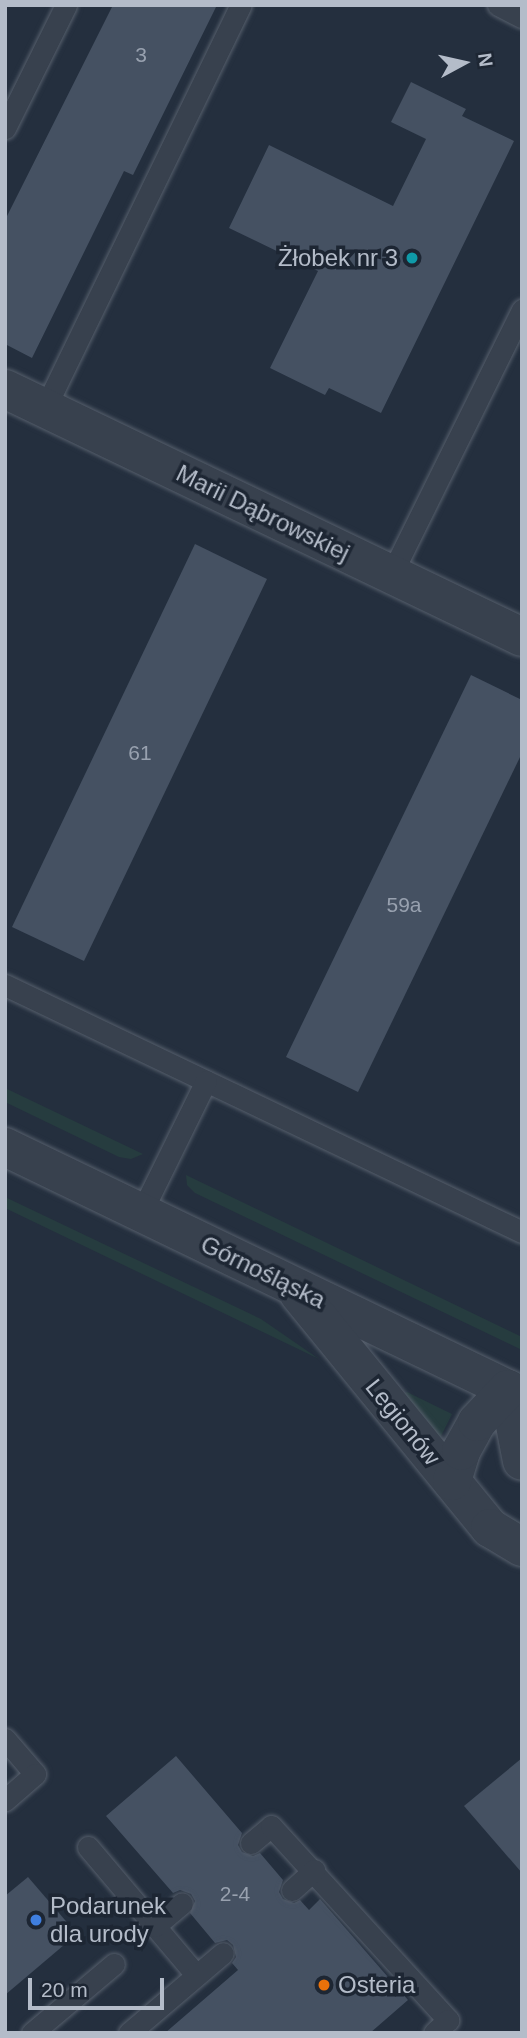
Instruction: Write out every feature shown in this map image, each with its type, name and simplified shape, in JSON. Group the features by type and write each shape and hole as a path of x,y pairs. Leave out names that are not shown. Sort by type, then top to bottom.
{"street":[{"name":"Marii Dąbrowskiej","path":"5,389 522,637"},
{"name":"Górnośląska","path":"5,1147 515,1392"},
{"name":"Legionów","path":"293,1287 490,1528 522,1548"},
{"path":"515,1392 522,1461"},
{"path":"452,1481 461,1451 477,1422 515,1392"}],"lane":[{"path":"5,128 66,5"},
{"path":"46,408 241,5"},
{"path":"498,5 522,18"},
{"path":"391,575 522,310"},
{"path":"5,985 522,1232"},
{"path":"141,1213 206,1081"},
{"path":"5,1739 35,1774 5,1800"},
{"path":"251,1843 271,1825 448,2020 434,2033"},
{"path":"88,1847 196,1975"},
{"path":"292,1890 313,1870"},
{"path":"155,1926 182,1903"},
{"path":"129,2033 223,1953"},
{"path":"33,2033 114,1964"}],"green space":[{"path":"5,1088 143,1154 131,1159 119,1157 5,1102"},
{"path":"186,1175 522,1337 522,1350 195,1193 187,1185"},
{"path":"5,1197 261,1319 319,1359 5,1208"},
{"path":"407,1392 452,1414 440,1438 404,1393"}],"building":[{"path":"113,5 217,5 133,175 124,171 32,358 5,344 5,220"},
{"name":"Żłobek nr 3","path":"411,82 466,109 462,116 514,141 381,413 329,388 325,395 270,368 318,271 229,228 269,145 393,206 426,139 391,122"},
{"path":"195,544 267,579 84,961 12,927"},
{"path":"471,675 522,700 522,753 358,1092 286,1057"},
{"path":"176,1756 242,1833 238,1845 242,1852 253,1856 260,1853 283,1880 279,1892 283,1899 294,1903 300,1900 309,1910 320,1899 408,2000 370,2033 165,2033 238,1970 232,1963 236,1957 233,1945 227,1940 215,1943 190,1913 195,1901 191,1894 180,1890 173,1893 106,1816"},
{"path":"522,1758 522,1873 464,1806"},
{"path":"28,1877 77,1934 5,1995 5,1896"}],"place":[{"name":"Żłobek nr 3","path":"412,258"},
{"name":"Podarunek dla urody","path":"36,1920"},
{"name":"Osteria","path":"324,1985"}]}
